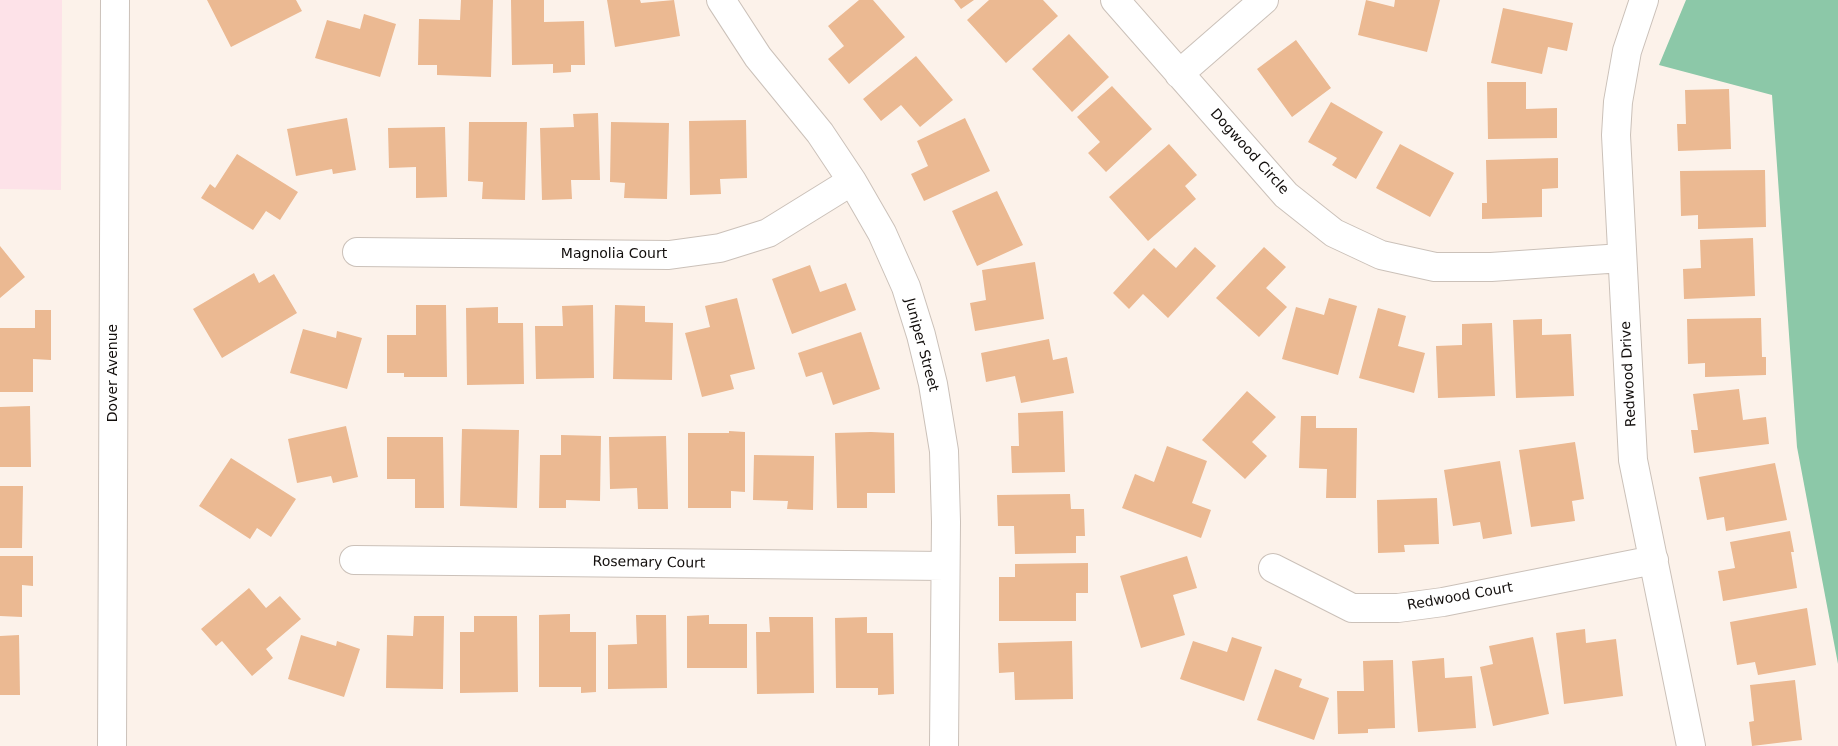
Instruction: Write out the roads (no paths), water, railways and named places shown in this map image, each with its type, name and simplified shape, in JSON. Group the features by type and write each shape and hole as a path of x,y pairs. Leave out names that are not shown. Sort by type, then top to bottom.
{"street":[{"name":"Dover Avenue","path":"112,746 115,0"},
{"name":"Juniper Street","path":"721,0 758,57 820,133 852,181 882,233 906,287 921,336 933,384 944,451 944,746"},
{"name":"Dogwood Circle","path":"1115,0 1286,195 1334,233 1381,255 1435,267 1491,267 1622,258"},
{"path":"1179,74 1264,0"},
{"name":"Redwood Drive","path":"1644,0 1627,52 1618,102 1616,135 1634,460 1690,746"},
{"name":"Magnolia Court","path":"357,252 669,255 720,248 768,233 852,181"},
{"name":"Rosemary Court","path":"354,560 945,566"},
{"name":"Redwood Court","path":"1273,568 1352,608 1398,608 1443,602 1654,560"}]}
